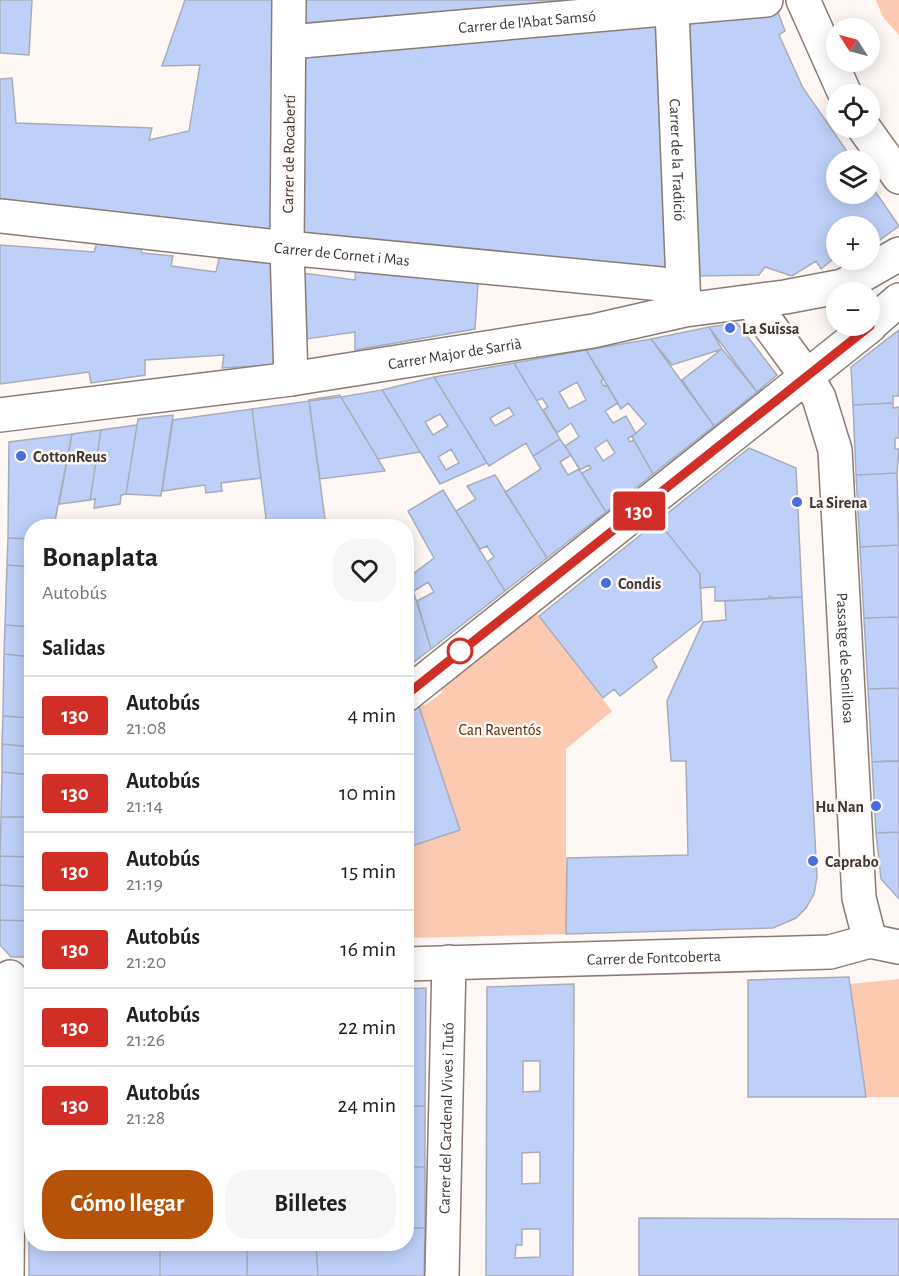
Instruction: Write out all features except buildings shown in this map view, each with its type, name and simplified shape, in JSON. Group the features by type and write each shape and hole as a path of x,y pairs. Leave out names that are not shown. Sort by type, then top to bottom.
{"street":[{"name":"Carrer de Rocabertí","path":"289,0 287,248 291,380"},
{"name":"Carrer de l'Abat Samsó","path":"290,42 766,0"},
{"path":"803,0 841,84"},
{"name":"Carrer de la Tradició","path":"672,10 684,298"},
{"path":"871,138 899,177"},
{"name":"Carrer de Cornet i Mas","path":"0,216 560,275 684,298"},
{"name":"Carrer Major de Sarrià","path":"0,415 291,380 582,333 684,298 752,302 843,286 899,254"},
{"path":"880,316 899,300"},
{"name":"Passatge de Senillosa","path":"752,302 807,377 819,398 835,450 859,898 884,944"},
{"path":"414,689 857,336"},
{"name":"Carrer de Fontcoberta","path":"414,964 830,952 884,944"},
{"name":"Carrer del Cardenal Vives i Tutó","path":"442,1276 449,962"},
{"path":"7,1276 14,977"}],"green space":[{"path":"876,0 899,0 899,35 883,17"},
{"name":"Can Raventós","path":"534,610 612,711 566,749 566,934 414,938 414,845 460,830 418,704 425,705 442,693 441,682"},
{"path":"899,979 899,1097 866,1097 850,984"}],"bus line":[{"name":"130","path":"414,688 857,336"}],"place":[{"name":"La Suïssa","path":"730,328"},
{"name":"CottonReus","path":"21,456"},
{"name":"La Sirena","path":"797,502"},
{"name":"Condis","path":"606,583"},
{"name":"Hu Nan","path":"876,806"},
{"name":"Caprabo","path":"813,861"}]}
